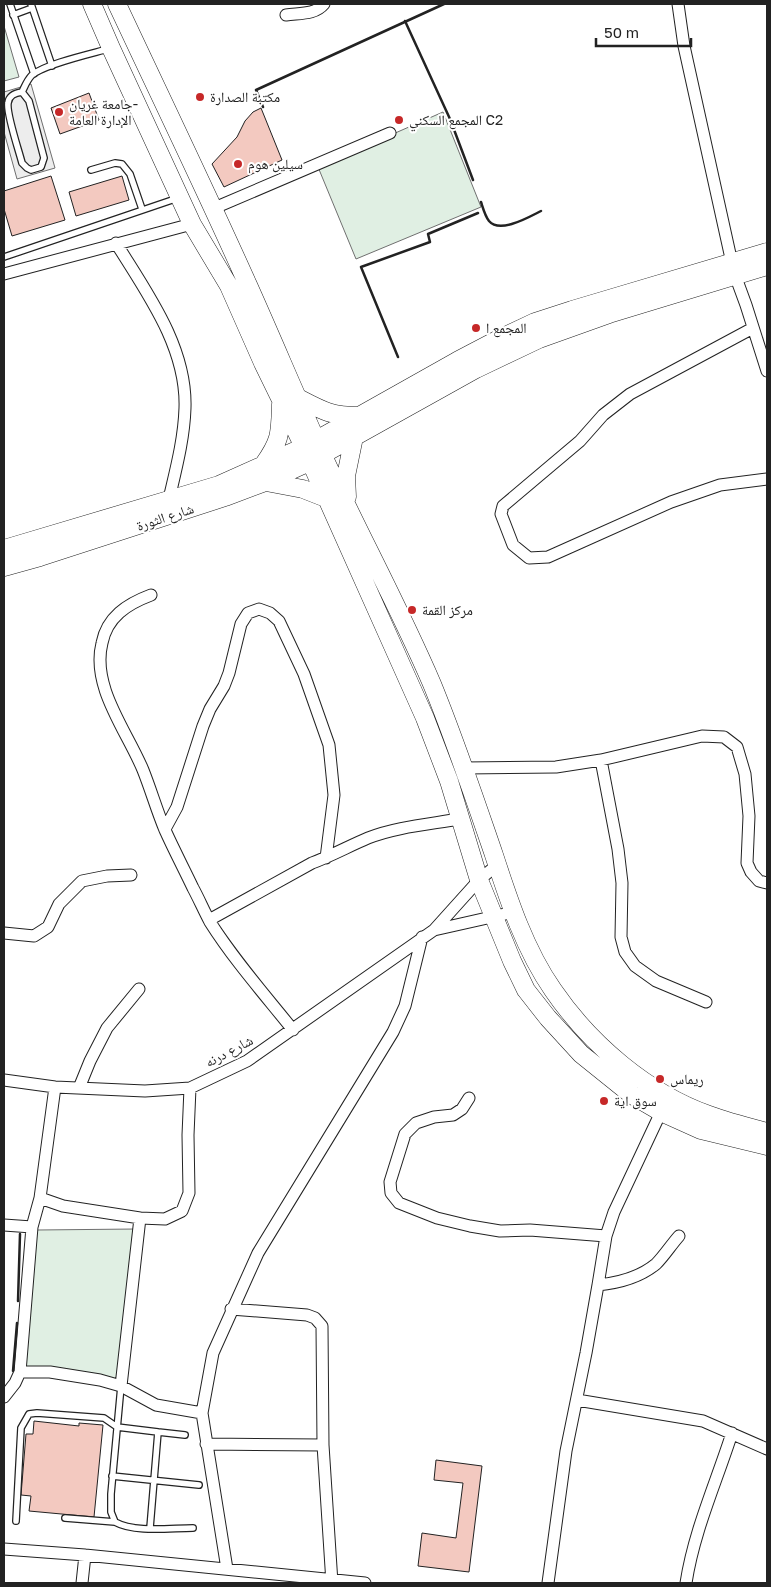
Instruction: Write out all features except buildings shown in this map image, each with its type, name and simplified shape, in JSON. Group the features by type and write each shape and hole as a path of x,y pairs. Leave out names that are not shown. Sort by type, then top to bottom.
{"main road":[{"path":"92,4 110,48 192,224 229,286 290,400 339,416 360,416"},
{"path":"118,4 212,209 290,400 313,451 347,505 430,681 464,768 514,912 533,956 552,990 578,1023 605,1050 637,1076 674,1100 706,1114 767,1132"},
{"path":"733,269 767,252"},
{"path":"313,451 354,437 476,369 572,310 733,269 767,266"},
{"path":"313,451 360,416 474,352 537,331"},
{"path":"264,464 275,448 290,400"},
{"path":"347,505 346,476 354,437"},
{"path":"313,451 326,498 425,718 449,781 479,880 526,990 548,1018 581,1054 632,1095 662,1112 701,1130 767,1146"},
{"name":"شارع الثورة","path":"4,549 219,484 264,464 313,451"},
{"name":"شارع الثورة","path":"4,567 216,500 265,482 313,451"},
{"path":"265,482 303,489 326,498"}],"street":[{"path":"286,15 313,12 324,4"},
{"path":"678,4 684,46 733,269 767,371"},
{"path":"212,209 390,133"},
{"path":"4,274 192,224"},
{"path":"116,244 166,329 179,363 184,386 183,437 169,499"},
{"path":"753,328 630,394 603,415 580,441 503,506 500,514 513,545 530,558 548,557 671,502 720,485 767,479"},
{"path":"151,596 136,601 122,610 105,630 101,644 100,664 107,696 142,769 165,829 209,920 229,950 294,1030"},
{"path":"165,829 177,807 202,726 229,673 241,624 248,613 259,609 270,613 279,621 304,674 329,745 334,795 326,858"},
{"path":"464,768 556,767 601,760 702,736 724,738 737,747 745,774 749,816 747,863 751,872 759,881 767,883"},
{"path":"601,760 611,805 620,866 622,884 621,937 625,952 635,966 656,981 706,1002"},
{"path":"209,920 312,863 370,837 459,819"},
{"name":"شارع درنه","path":"434,930 479,880 497,865"},
{"path":"4,933 34,936 48,928 59,904 82,881 107,876 131,875"},
{"name":"شارع درنه","path":"4,1080 55,1087 145,1091 190,1088 248,1061 434,930 514,912"},
{"path":"227,1569 202,1413 213,1353 231,1309 258,1253 393,1032 406,1006 422,937"},
{"path":"79,1088 90,1060 107,1028 139,989"},
{"path":"4,1397 15,1383 20,1372 32,1227 40,1198 55,1087"},
{"path":"40,1198 64,1206 140,1218 165,1219 182,1211 189,1193 188,1135 190,1088"},
{"path":"469,1098 462,1109 453,1115 434,1117 416,1123 405,1134 390,1182 391,1193 399,1203 437,1218 477,1228 500,1231 530,1230 606,1236"},
{"path":"548,1583 566,1451 606,1236 624,1189 662,1112"},
{"path":"121,1386 140,1218"},
{"path":"4,1225 32,1227"},
{"path":"598,1285 618,1283 643,1272 656,1263 678,1236"},
{"path":"231,1309 307,1315 315,1318 322,1326 323,1444 332,1581"},
{"path":"20,1372 50,1372 100,1380 121,1386 156,1404 202,1413"},
{"path":"577,1400 703,1421 767,1449"},
{"path":"686,1583 697,1532 732,1433"},
{"path":"206,1444 323,1444"},
{"path":"4,1549 85,1554 365,1583"},
{"path":"82,1583 85,1554"}],"lane":[{"path":"10,4 34,74"},
{"path":"13,15 32,6 52,66"},
{"path":"22,92 28,79 34,74 52,66 110,48"},
{"path":"22,92 29,101 44,158 41,168 31,170 22,163 7,106 11,96 22,92"},
{"path":"91,170 115,163 122,164 130,174 142,209"},
{"path":"4,256 67,237 180,197"},
{"path":"115,1522 111,1512 112,1476 121,1386"},
{"path":"16,1521 21,1428 29,1414 104,1418 117,1427 185,1435"},
{"path":"150,1528 158,1432"},
{"path":"112,1476 199,1485"},
{"path":"65,1518 115,1522 124,1526 193,1528"}],"green space":[{"path":"4,26 19,77 4,81"},
{"path":"443,112 481,207 356,259 318,167"},
{"path":"136,1229 119,1380 24,1368 37,1230"}],"shaded area":[{"path":"31,84 55,168 17,179 4,132 4,92"}],"wall":[{"path":"263,107 256,90 444,4"},
{"path":"405,21 450,119 473,180"},
{"path":"481,202 489,221 494,225 500,226 515,223 541,211"},
{"path":"398,357 361,267 430,242 428,234 478,213"},
{"path":"18,1301 20,1234"},
{"path":"13,1371 17,1323"}],"place":[{"name":"مكتبة الصدارة","path":"200,97"},
{"name":"جامعة غريان- الإدارة العامة","path":"59,112"},
{"name":"المجمع السكني C2","path":"399,120"},
{"name":"سيلين هوم","path":"238,164"},
{"name":"المجمع ا","path":"476,328"},
{"name":"مركز القمة","path":"412,610"},
{"name":"ريماس","path":"660,1079"},
{"name":"سوق اية","path":"604,1101"}]}
